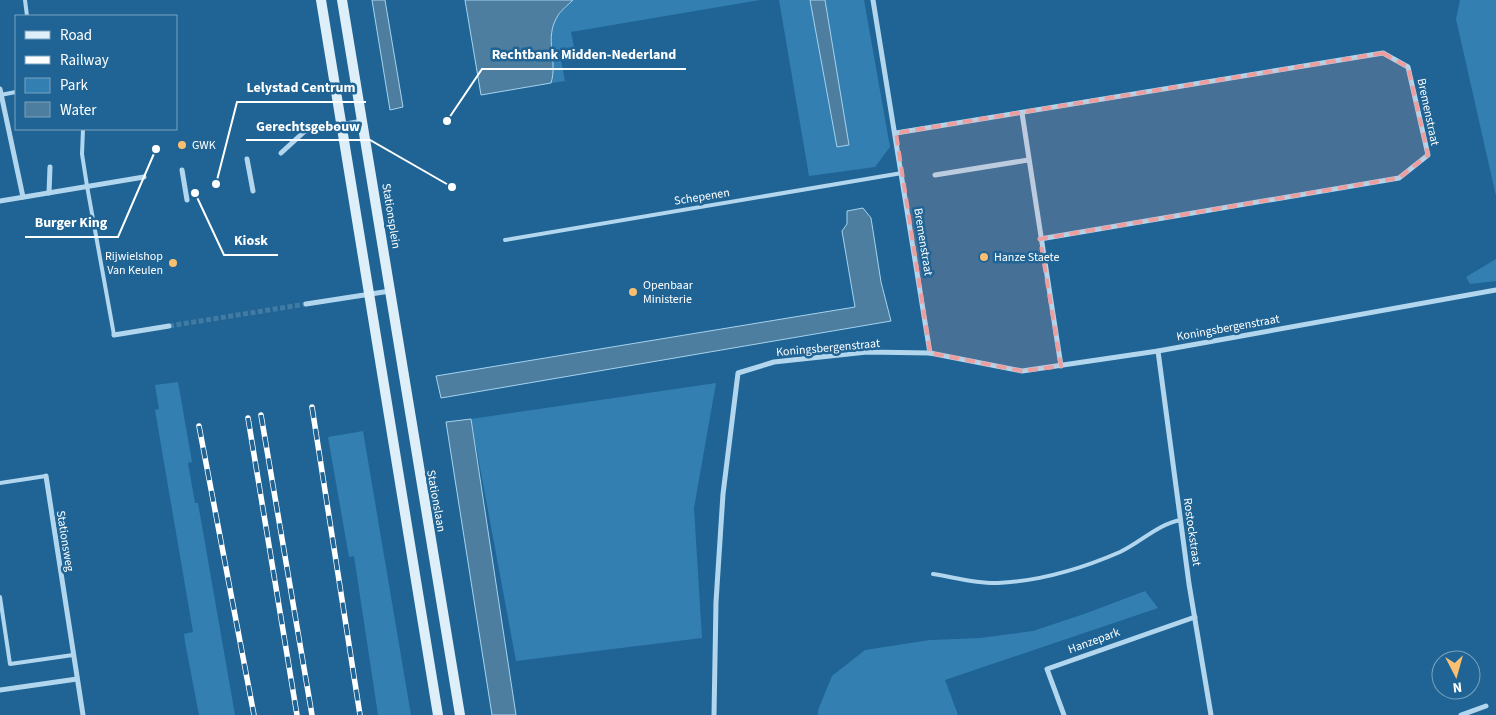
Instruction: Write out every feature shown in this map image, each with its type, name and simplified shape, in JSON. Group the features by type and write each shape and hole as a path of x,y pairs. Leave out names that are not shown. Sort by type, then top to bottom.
{"main road":[{"path":"321,0 438,715"},
{"name":"Stationsplein","path":"342,0 390,291"},
{"name":"Stationslaan","path":"390,291 460,715"}],"street":[{"name":"Bremenstraat","path":"873,0 896,133 930,353"},
{"name":"Bremenstraat","path":"896,133 1383,53 1408,67 1428,155 1399,178 1040,239"},
{"path":"0,93 23,197"},
{"path":"1022,113 1061,366"},
{"path":"281,153 305,131 363,121"},
{"path":"247,159 253,192"},
{"path":"935,175 1028,160"},
{"path":"49,193 50,167"},
{"path":"182,170 187,200"},
{"path":"0,201 144,177"},
{"name":"Koningsbergenstraat","path":"714,715 716,602 722,494 738,373 774,362 867,352 930,353 1022,371 1158,351 1496,290"},
{"path":"306,304 390,291"},
{"path":"114,336 169,326"},
{"name":"Rostockstraat","path":"1158,351 1181,520 1211,715"},
{"name":"Stationsweg","path":"46,476 83,715"},
{"name":"Hanzepark","path":"1064,715 1047,669 1195,616"},
{"path":"0,690 77,679"},
{"path":"1461,715 1486,706"}],"lane":[{"path":"24,0 27,15"},
{"path":"0,93 15,92"},
{"path":"83,130 82,154 114,336"},
{"name":"Schepenen","path":"505,240 902,173"},
{"name":"Stationsweg","path":"0,483 46,476"},
{"path":"933,574 996,583 1043,578 1090,565 1136,544 1166,523 1181,520"},
{"path":"0,597 10,664 73,655"}],"highlighted area":[{"path":"1383,53 1408,67 1428,155 1399,178 1040,239 1061,366 1022,371 930,353 896,133"}],"green space":[{"path":"573,0 760,0 571,32 575,52 560,55 565,81 551,83 553,75 551,42 553,25 560,13"},
{"path":"779,0 810,0 837,147 849,145 825,0 864,0 890,147 875,167 809,176"},
{"path":"1460,0 1496,0 1496,196 1456,19"},
{"path":"1496,259 1496,281 1470,284 1466,277"},
{"path":"178,382 192,462 188,463 195,503 198,503 235,715 199,715 185,642 184,634 193,632 155,410 159,409 155,385"},
{"path":"716,383 694,508 702,638 516,661 471,419"},
{"path":"363,431 411,715 378,715 354,556 349,557 328,437"},
{"path":"1145,591 1158,608 945,680 958,715 818,715 818,710 832,676 865,650 930,640 980,638 1033,631"}],"water":[{"path":"372,0 385,0 403,107 390,110"},
{"path":"465,0 573,0 560,13 553,25 551,42 553,75 551,83 481,95"},
{"path":"810,0 825,0 849,145 837,147"},
{"path":"863,208 871,218 881,282 891,321 441,398 436,376 855,307 842,231 847,224 847,211"},
{"path":"471,419 516,715 492,715 446,422"}],"tunnel":[{"path":"169,326 306,304"}],"railway":[{"path":"312,407 360,715"},
{"path":"261,415 312,715"},
{"path":"248,418 297,715"},
{"path":"199,426 254,715"}],"place":[{"name":"Rechtbank Midden-Nederland","path":"447,121"},
{"name":"GWK","path":"182,145"},
{"name":"Burger King","path":"156,149"},
{"name":"Lelystad Centrum","path":"216,184"},
{"name":"Gerechtsgebouw","path":"452,187"},
{"name":"Kiosk","path":"195,193"},
{"name":"Hanze Staete","path":"984,257"},
{"name":"Rijwielshop Van Keulen","path":"173,263"},
{"name":"Openbaar Ministerie","path":"633,292"}]}
